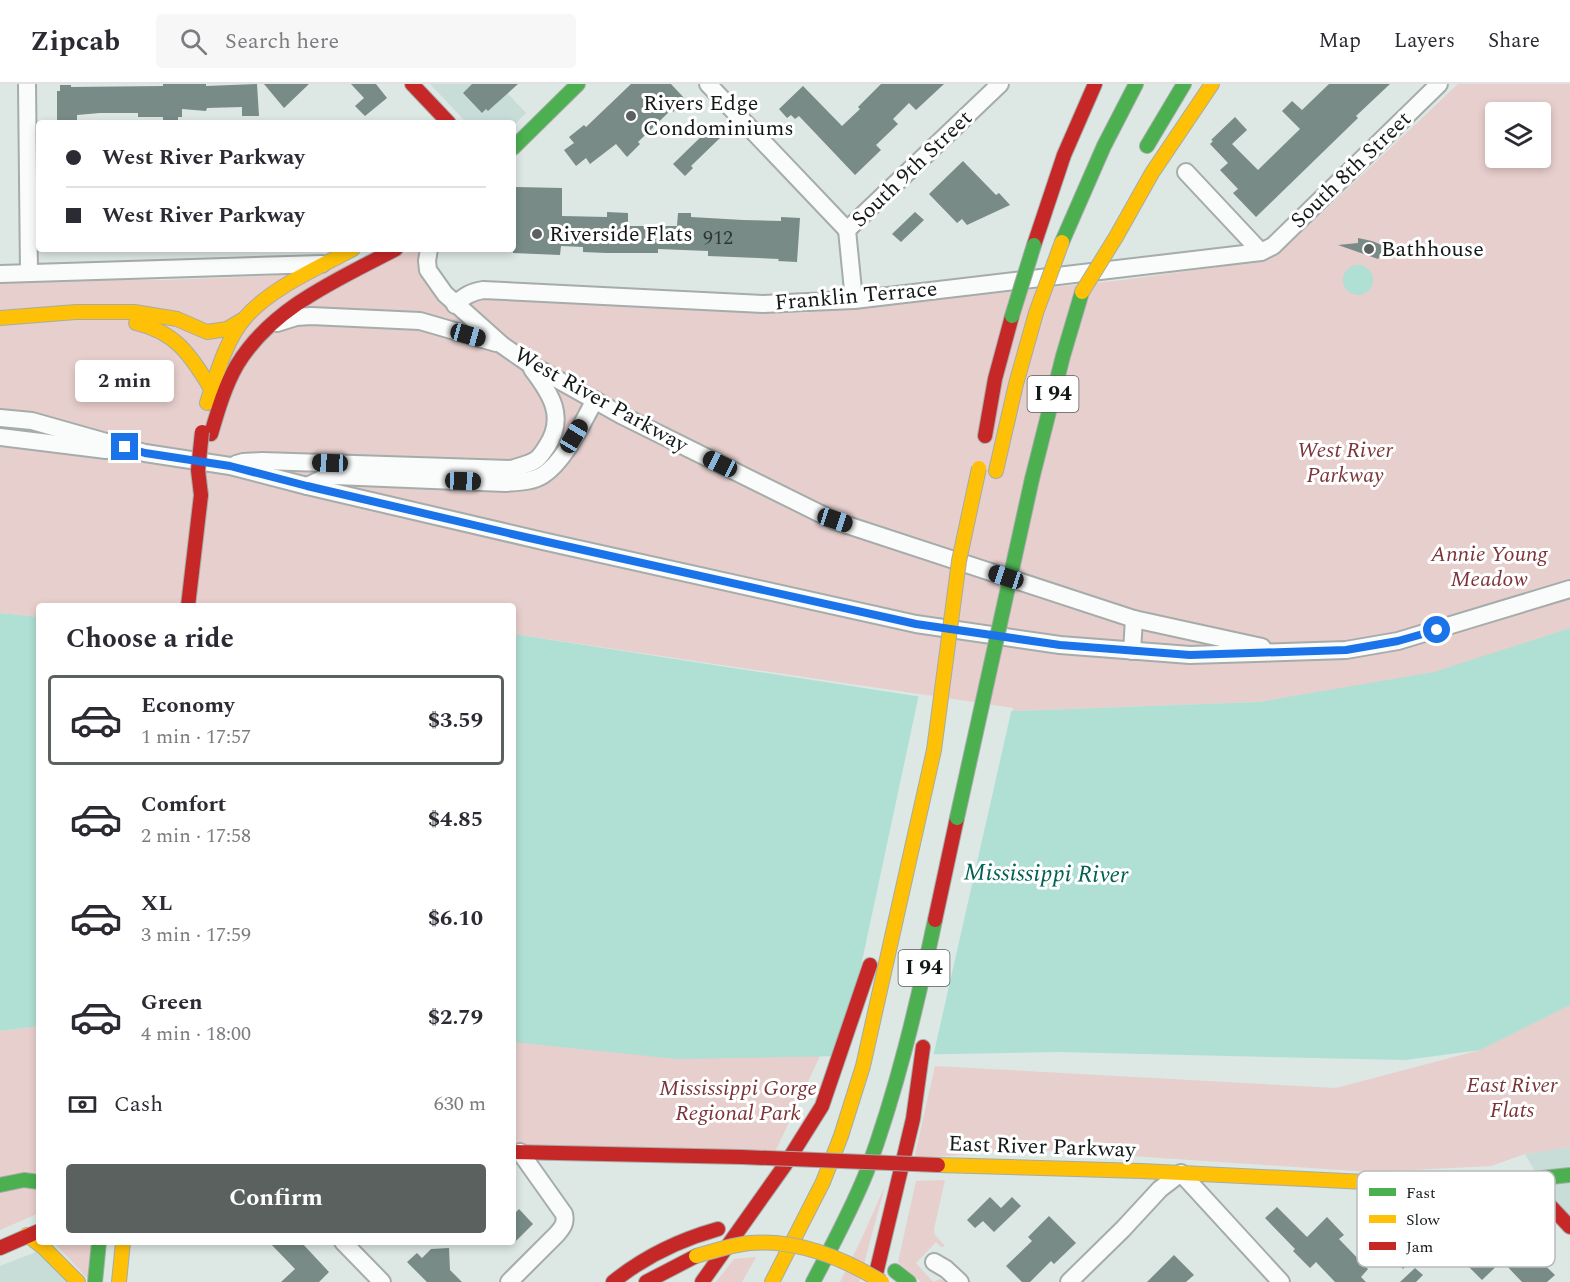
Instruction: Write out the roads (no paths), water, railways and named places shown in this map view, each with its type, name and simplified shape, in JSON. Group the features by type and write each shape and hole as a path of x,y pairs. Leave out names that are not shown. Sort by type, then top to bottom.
{"main road":[{"path":"412,84 446,120"},
{"path":"516,145 578,84"},
{"path":"934,750 959,561 995,379 1012,316 1064,155 1095,84"},
{"name":"I 94","path":"995,477 1016,384 1036,313 1062,242 1104,146 1136,84"},
{"path":"1139,162 1184,84"},
{"path":"1109,237 1212,84"},
{"path":"1109,237 1120,201"},
{"name":"I 94","path":"813,1282 835,1243 862,1186 887,1116 909,1039 1032,479 1076,309 1109,237"},
{"path":"0,318 76,312 134,312 177,320 207,332 227,329 244,319 275,292 348,252"},
{"path":"188,603 201,495 198,470 207,433 236,366 253,341 292,306 390,252"},
{"path":"207,433 210,387 222,358 244,319"},
{"path":"0,331 127,322 147,325 178,341 210,387"},
{"path":"973,576 978,552"},
{"name":"I 94","path":"772,1282 823,1182 850,1110 872,1033 968,599"},
{"path":"928,1015 957,818"},
{"path":"702,1282 778,1174 822,1106 913,844"},
{"path":"874,1282 913,1119 925,1038"},
{"name":"East River Parkway","path":"516,1152 742,1157 1181,1173 1357,1183"},
{"name":"East River Parkway","path":"1555,1177 1570,1175"},
{"path":"0,1185 24,1180 36,1182"},
{"path":"1555,1211 1570,1227"},
{"path":"864,1282 888,1218"},
{"path":"613,1282 637,1263 669,1245 718,1229 761,1225"},
{"path":"784,1227 814,1233 851,1246"},
{"path":"0,1248 33,1233"},
{"path":"42,1245 78,1282"},
{"path":"94,1282 99,1245"},
{"path":"119,1282 123,1245"},
{"path":"646,1282 696,1256 742,1245 794,1246 835,1256 882,1282"},
{"path":"869,1255 909,1282"}],"street":[{"path":"27,84 37,273"},
{"path":"708,84 847,230"},
{"name":"South 9th Street","path":"854,300 847,230 1000,84"},
{"name":"South 8th Street","path":"1261,252 1273,246 1439,84"},
{"path":"1186,172 1261,252"},
{"name":"West River Parkway","path":"428,252 428,270 445,294 502,345 528,363 621,415 835,520 1134,619 1278,651"},
{"name":"Franklin Terrace","path":"455,305 471,292 483,290 763,304 854,300 1261,252"},
{"path":"0,274 326,264"},
{"name":"West River Parkway","path":"269,325 296,317 312,316 420,321 502,345"},
{"path":"230,466 243,462 262,461 512,469 536,460 551,440 556,427 551,396 528,363"},
{"path":"307,486 324,478 336,476 505,483 542,476 556,464 563,454 594,400"},
{"name":"West River Parkway","path":"0,418 43,424 145,453 230,466 307,486 916,624 1060,645 1190,655 1346,650 1398,641 1570,589"},
{"name":"West River Parkway","path":"0,437 123,453 145,453"},
{"path":"1132,651 1134,619"},
{"path":"509,1282 557,1234 565,1220 564,1214 516,1152"},
{"path":"1069,1282 1160,1189 1181,1173 1281,1282"},
{"path":"346,1245 382,1282"},
{"path":"934,1262 960,1282"}],"water":[{"path":"1358,265 1369,269 1373,280 1369,291 1358,295 1347,291 1343,280 1347,269"},
{"path":"0,613 36,617 36,1026 0,1031"},
{"name":"Mississippi River","path":"1570,628 1570,1005 1480,1050 1405,1060 1058,1052 677,1059 516,1042 516,634 1013,711 1259,702 1434,672"}],"place":[{"name":"Rivers Edge Condominiums","path":"631,116"},
{"name":"Riverside Flats","path":"537,234"},
{"name":"Bathhouse","path":"1369,249"}],"park label":[{"name":"Annie Young Meadow","path":"1489,566"},
{"name":"East River Flats","path":"1512,1098"},
{"name":"Mississippi Gorge Regional Park","path":"738,1100"}]}
